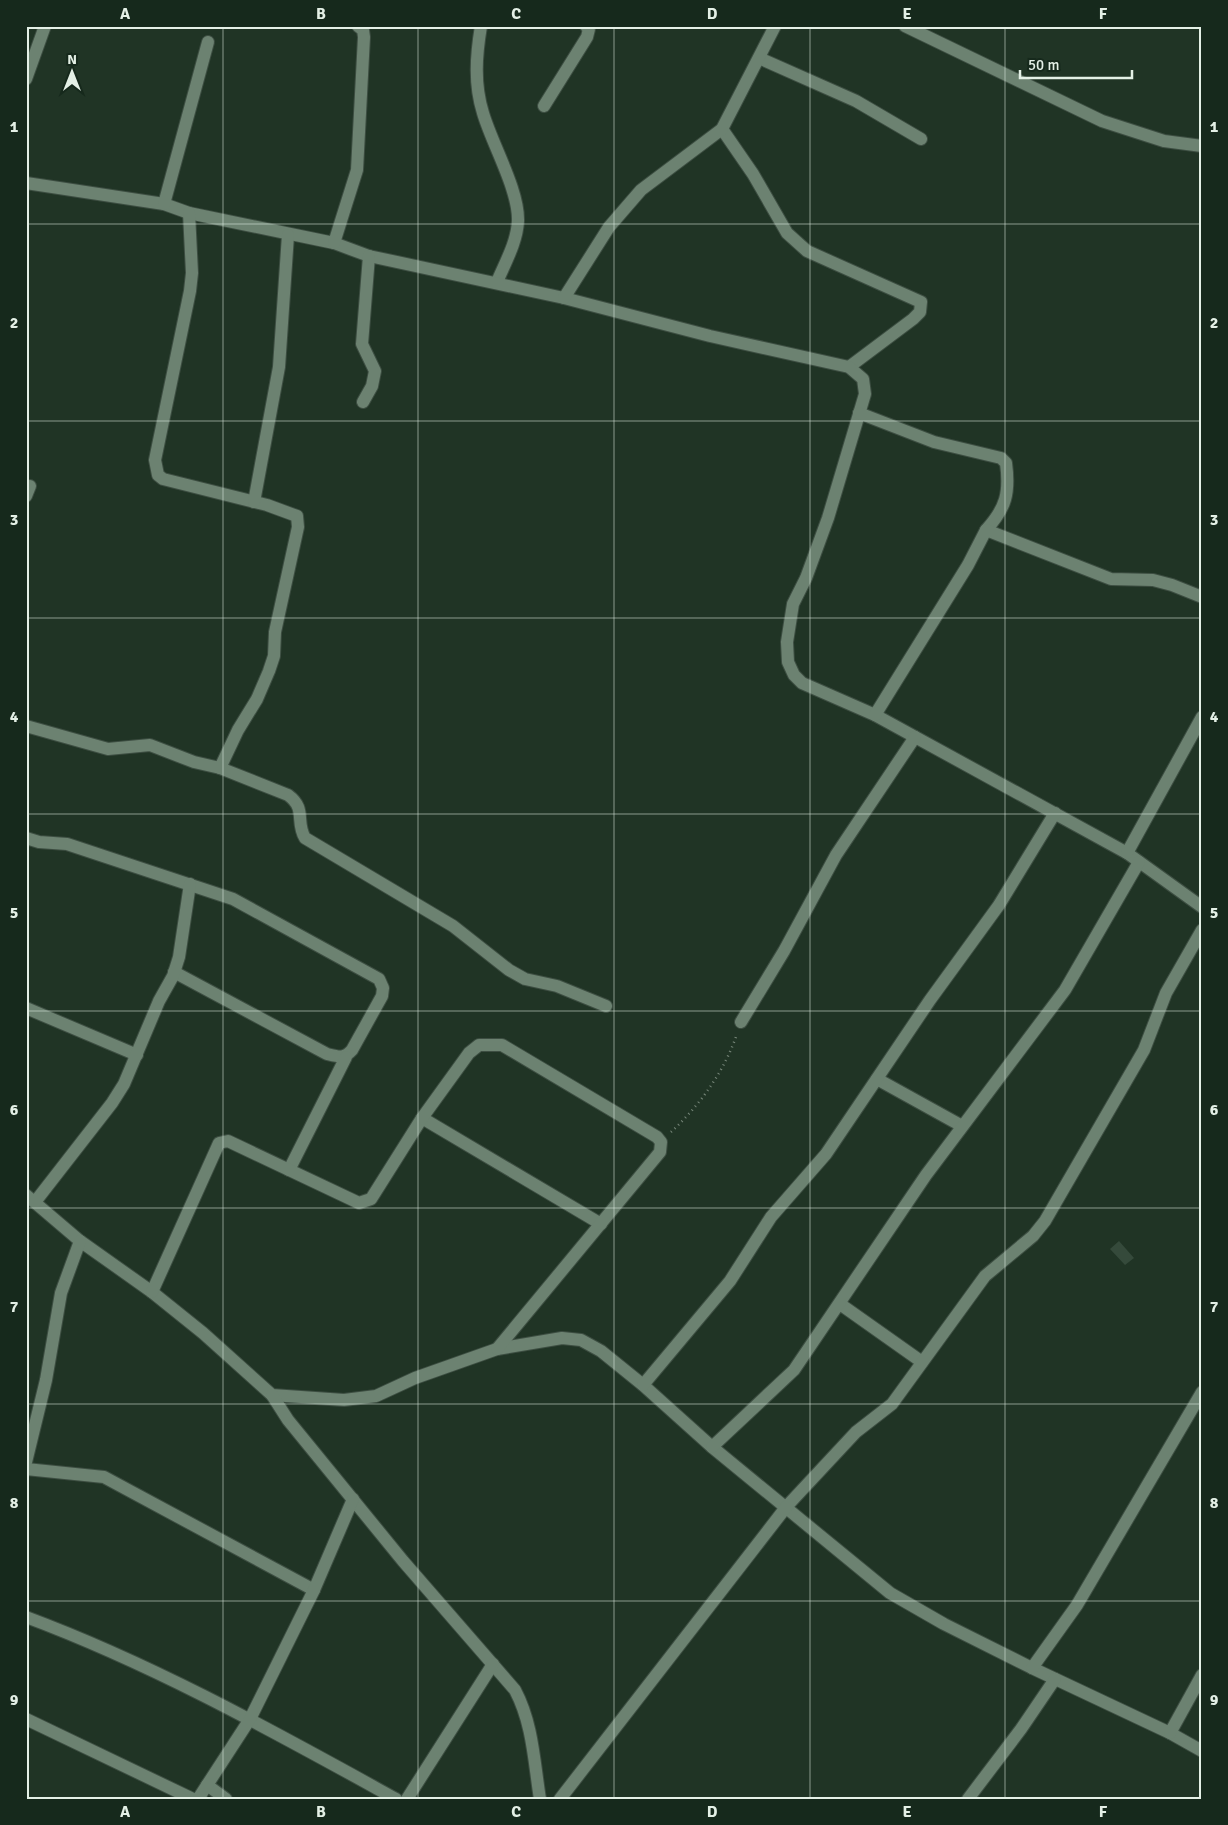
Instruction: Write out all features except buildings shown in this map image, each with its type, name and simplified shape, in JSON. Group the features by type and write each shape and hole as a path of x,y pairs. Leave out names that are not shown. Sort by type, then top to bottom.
{"street":[{"path":"26,79 45,26"},
{"path":"334,243 357,170 364,37 363,30 358,26"},
{"path":"481,26 476,59 477,83 483,112 511,188 518,219 516,235 497,282"},
{"path":"544,106 587,37 589,29 586,26"},
{"path":"564,298 609,227 641,190 722,129 775,26"},
{"path":"905,26 1102,121 1164,141 1202,146"},
{"path":"164,204 208,42"},
{"path":"758,58 856,101 921,139"},
{"path":"722,129 753,174 787,233 807,251 921,302 920,312 913,319 849,367"},
{"path":"26,183 164,204 189,213 334,243 369,256 497,282 710,336 849,367 863,380 865,394 828,518 806,578 793,604 787,642 788,662 794,675 802,683 875,716 1127,853 1202,907"},
{"path":"189,213 192,273 190,291 155,460 156,469 163,479 254,502 297,516 298,527 275,632 274,656 258,699 238,730 220,768"},
{"path":"254,502 279,367 288,235"},
{"path":"363,402 372,386 375,371 362,344 369,256"},
{"path":"859,413 934,442 1001,458 1006,463 1006,497 1000,515 986,530 968,565 875,716"},
{"path":"986,530 1111,579 1153,580 1172,585 1202,597"},
{"path":"1127,853 1202,717"},
{"path":"26,726 108,749 150,745 194,762 220,768 288,795 297,802 302,833 305,838 453,926 509,970 525,979 556,986 606,1006"},
{"path":"742,1022 784,951 836,855 915,738"},
{"path":"643,1385 730,1282 771,1217 826,1154 999,905 1055,813"},
{"path":"26,838 39,842 67,844 233,899 379,979 383,988 382,996 352,1050 346,1057 289,1170"},
{"path":"712,1447 794,1370 926,1175 1065,990 1139,862"},
{"path":"190,884 179,957 124,1084 112,1103 31,1198 80,1241 152,1292 272,1395 288,1420 353,1499 515,1690 524,1708 540,1799"},
{"path":"560,1799 787,1506 856,1432 892,1404 985,1276 1032,1236 1045,1221 1144,1050 1166,993 1202,930"},
{"path":"174,972 328,1054 346,1057"},
{"path":"26,1008 137,1054"},
{"path":"152,1292 218,1143 228,1141 359,1203 365,1203 371,1199 422,1118 470,1053 479,1045 496,1044 502,1045 657,1137 661,1142 660,1152 497,1349"},
{"path":"877,1079 962,1126"},
{"path":"422,1118 601,1224"},
{"path":"26,1462 46,1380 61,1293 80,1241"},
{"path":"840,1304 922,1362"},
{"path":"272,1395 344,1400 376,1396 415,1378 497,1349 562,1338 581,1340 601,1351 643,1385 712,1447 787,1506 890,1593 915,1609 1032,1668 1170,1733 1202,1751"},
{"path":"1032,1668 1077,1605 1202,1392"},
{"path":"26,1469 104,1477 314,1590"},
{"path":"198,1799 250,1719 314,1590 353,1499"},
{"path":"26,1616 94,1644 250,1719 396,1799"},
{"path":"407,1799 493,1664"},
{"path":"1170,1733 1202,1675"},
{"path":"968,1799 1021,1729 1055,1679"},
{"path":"26,1720 193,1799"},
{"path":"207,1785 226,1799"}],"path":[{"path":"661,1142 704,1098 734,1045 742,1022"}]}
